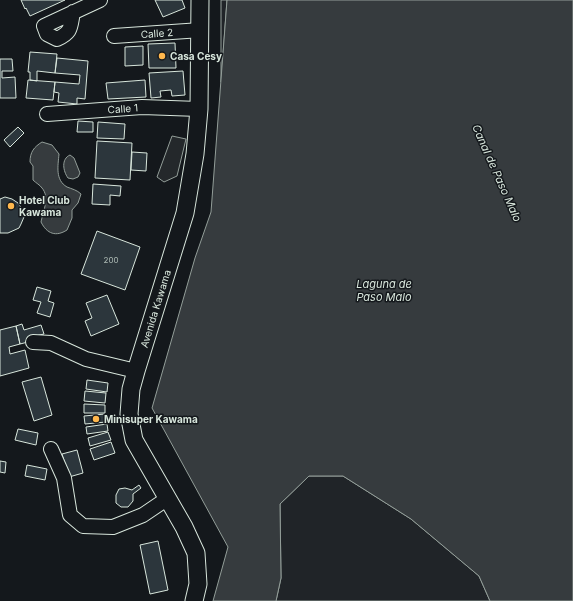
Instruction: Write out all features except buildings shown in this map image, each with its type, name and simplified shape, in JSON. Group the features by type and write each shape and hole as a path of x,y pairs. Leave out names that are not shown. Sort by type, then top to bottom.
{"main road":[{"name":"Avenida Kawama","path":"194,601 198,584 196,553 184,527 134,440 129,414 131,389 136,371 185,213 195,154 199,109 201,30 200,0"}],"lane":[{"path":"73,12 100,0"},
{"name":"Calle 2","path":"114,36 201,30"},
{"name":"Calle 1","path":"47,114 142,107 199,109"},
{"path":"33,342 51,343 86,359 136,371"},
{"path":"51,449 64,478 70,515 83,526 113,528 143,515 168,498"}],"shaded area":[{"path":"221,0 227,0 221,82"},
{"path":"172,136 186,139 177,176 164,182 157,177"},
{"path":"309,476 343,476 411,519 479,576 490,601 276,601 281,578 280,504"}],"water":[{"name":"Laguna de Paso Malo","path":"227,0 573,0 573,601 490,601 479,576 411,519 343,476 309,476 280,504 281,578 276,601 213,601 228,547 152,408 195,258 211,212"},
{"path":"42,142 52,145 59,154 58,172 63,184 81,194 78,203 72,210 72,218 67,230 56,234 49,232 41,222 46,196 41,187 33,180 33,166 30,162 31,155 35,148"},
{"path":"70,155 74,158 80,173 78,177 73,179 68,178 64,169 65,159"}],"place":[{"name":"Casa Cesy","path":"162,56"},
{"name":"Hotel Club Kawama","path":"11,206"},
{"name":"Minisuper Kawama","path":"96,419"}],"water label":[{"name":"Canal de Paso Malo","path":"497,173"}]}
